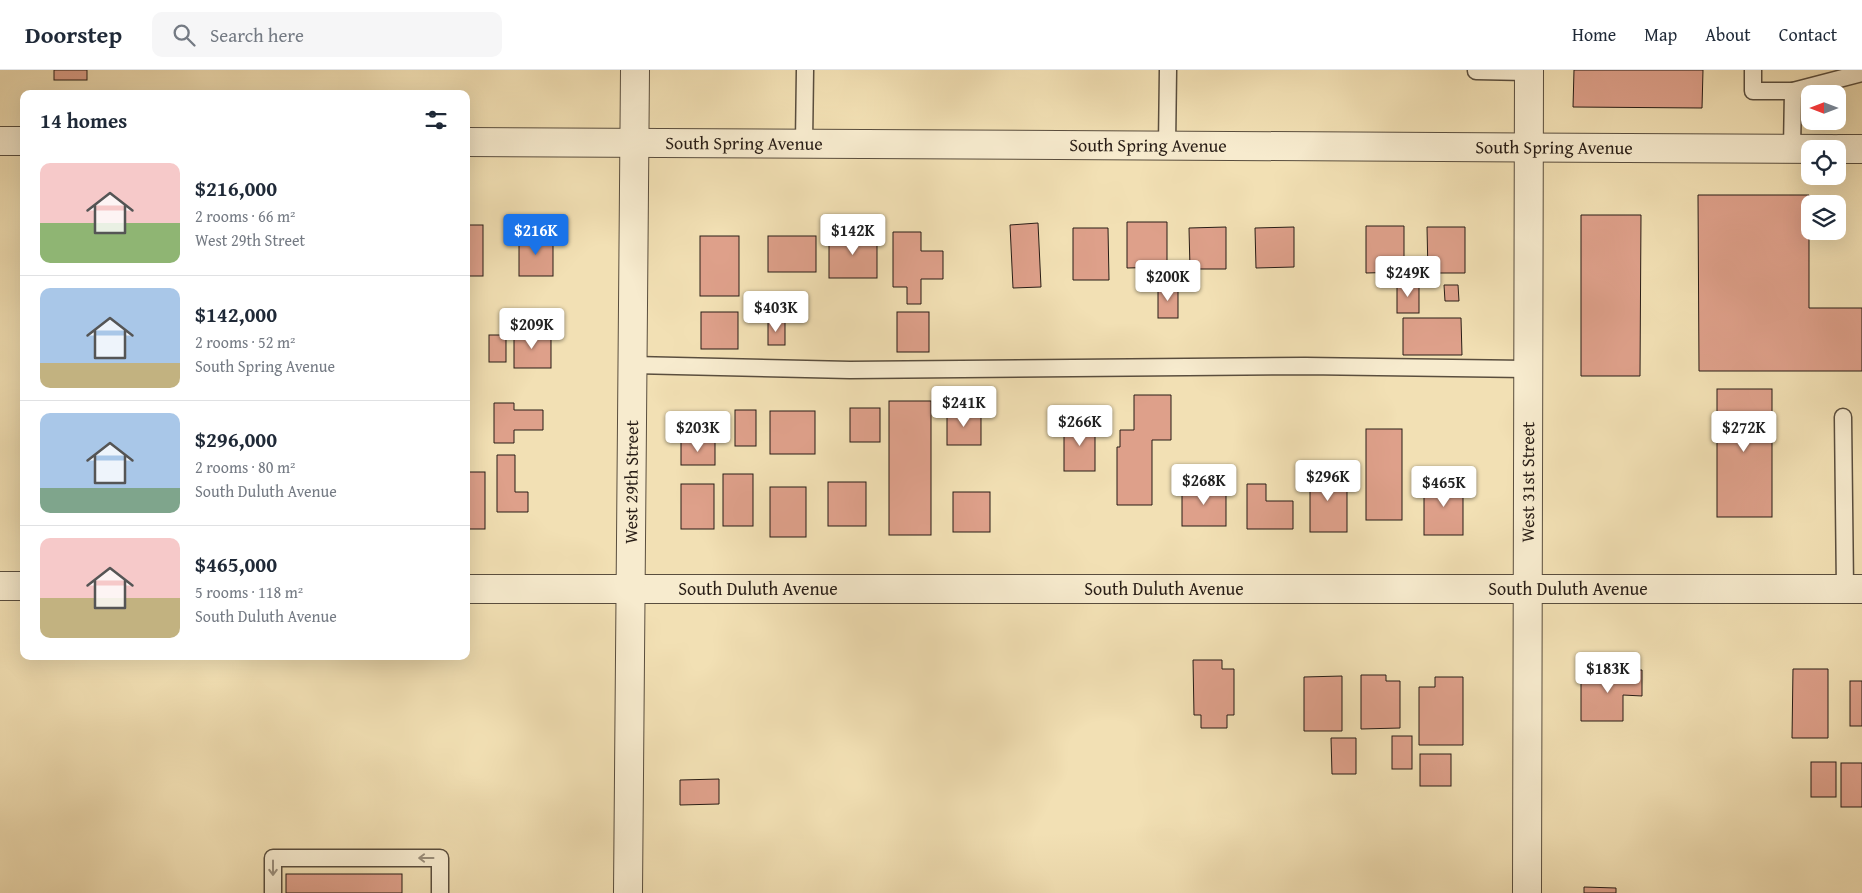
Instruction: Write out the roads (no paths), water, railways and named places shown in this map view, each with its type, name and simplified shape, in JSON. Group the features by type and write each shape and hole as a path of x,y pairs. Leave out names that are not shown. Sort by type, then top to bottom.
{"street":[{"name":"West 29th Street","path":"628,893 635,70"},
{"name":"West 31st Street","path":"1527,893 1529,71"},
{"path":"0,141 20,141"},
{"name":"South Spring Avenue","path":"470,142 1801,149"},
{"path":"1846,149 1862,149"},
{"path":"0,586 20,586"},
{"name":"South Duluth Avenue","path":"470,589 1854,589"}],"lane":[{"path":"804,143 805,70"},
{"path":"1167,146 1168,70"},
{"path":"1753,70 1753,91 1793,91 1862,72"},
{"path":"1476,71 1529,71"},
{"path":"1792,149 1793,91"},
{"path":"633,365 850,370 1295,366 1529,369"},
{"path":"1843,417 1854,589"},
{"path":"273,893 273,858 440,858 440,893"}]}
